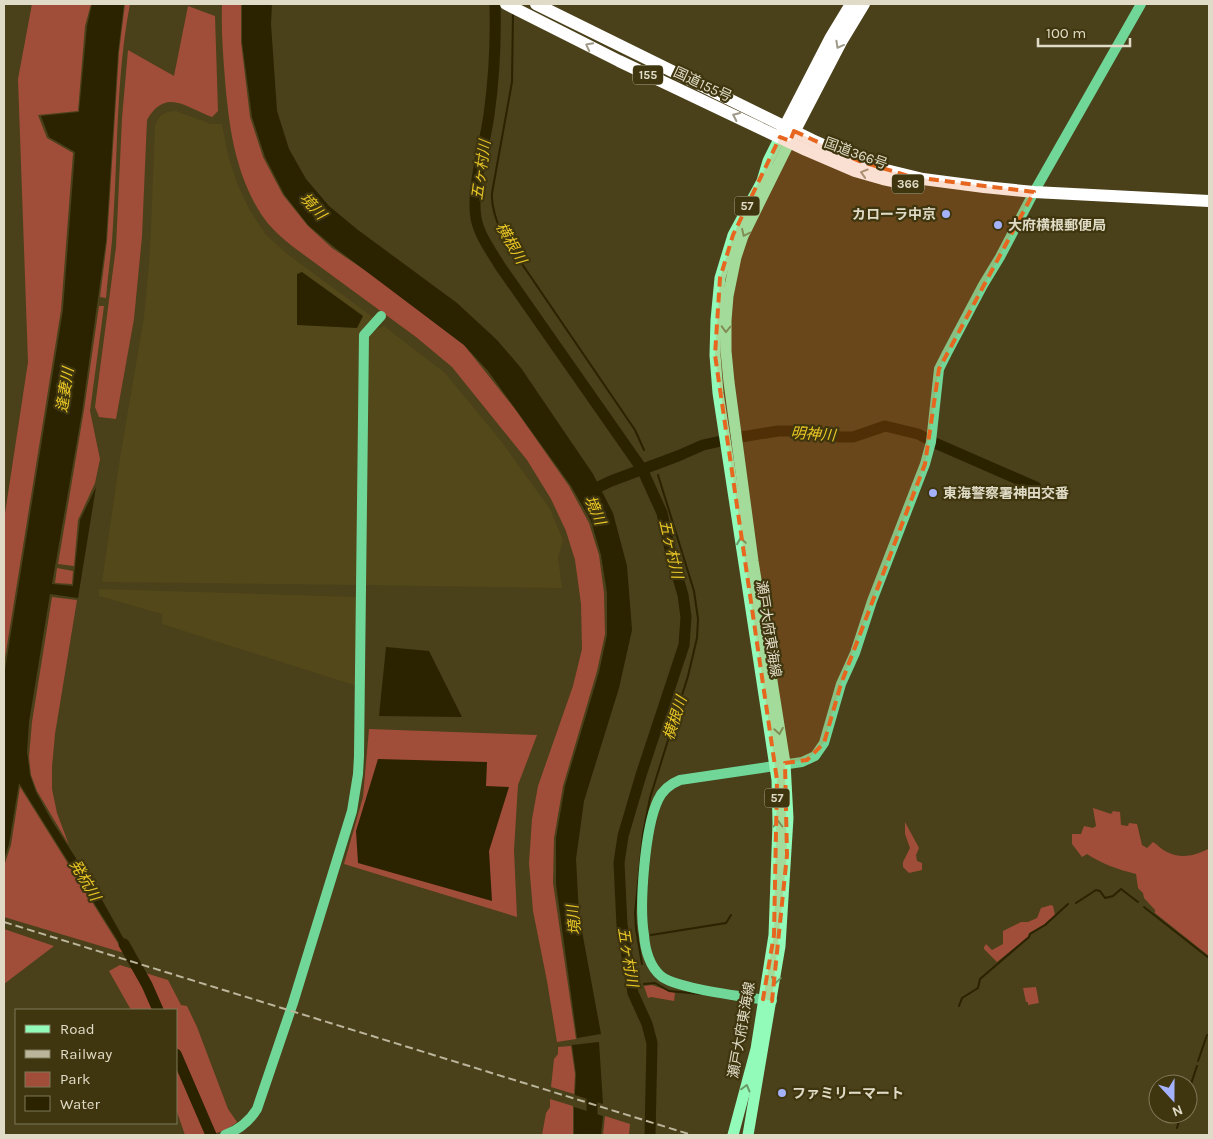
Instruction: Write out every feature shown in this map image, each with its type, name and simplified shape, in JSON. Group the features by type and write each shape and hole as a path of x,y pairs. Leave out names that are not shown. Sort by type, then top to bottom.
{"highway":[{"name":"国道155号","path":"506,4 619,61 787,134"},
{"name":"国道155号","path":"536,4 787,134"},
{"path":"787,134 830,37 851,4"},
{"path":"787,134 864,4"},
{"name":"国道366号","path":"787,134 859,161 912,177 1034,192 1209,201"}],"main road":[{"name":"瀬戸大府東海線","path":"732,1135 756,1049 780,946 788,818 734,459 723,424 718,394 715,355 716,320 720,278 734,235 762,181 768,161 787,134"},
{"name":"瀬戸大府東海線","path":"734,459 736,429 726,351 728,296 732,270 743,236 787,134"},
{"name":"瀬戸大府東海線","path":"748,1135 768,1000"}],"street":[{"path":"768,1000 666,980 653,967 645,943 642,925 650,830 658,800 671,784 689,778 808,760 815,756 824,744 841,684 855,653 872,601 925,464 931,442 939,369 963,320 1141,4"},
{"path":"225,1135 243,1125 257,1109 293,1004 355,796 359,756 364,335 382,316"}],"highlighted area":[{"path":"794,131 859,161 912,177 1034,192 939,369 925,464 841,684 824,743 807,760 785,763 787,855 772,1001 763,999 774,935 777,780 715,355 720,278 733,235 780,137 790,141"}],"shaded area":[{"path":"176,111 211,124 222,124 228,155 237,183 249,209 266,235 286,253 374,318 359,334 357,585 102,582 120,458 144,317 150,253 155,125 160,116 167,112"},
{"path":"384,326 445,373 501,441 550,509 563,540 558,558 562,588 365,585 367,338 373,331"},
{"path":"99,589 357,597 357,686 162,624 162,614 99,596"}],"green space":[{"path":"32,4 91,4 85,26 78,111 38,115 47,138 73,153 61,310 4,664 4,520 28,362 18,79"},
{"path":"125,4 130,4 122,59 112,234 106,298 100,297 107,241 119,52"},
{"path":"222,4 241,4 241,42 250,117 263,157 283,195 308,226 332,248 372,275 464,345 515,409 569,486 589,523 599,555 604,593 605,634 597,671 563,786 554,838 553,883 576,1039 557,1042 533,911 529,863 532,819 538,786 573,686 582,649 581,604 575,560 566,531 551,499 527,460 452,367 416,337 291,245 273,229 261,214 252,198 239,166 231,132 224,61"},
{"path":"188,6 215,16 218,111 212,117 185,105 169,102 162,104 154,110 147,120 142,236 134,319 116,419 99,417 95,407 116,247 122,118 128,50 174,76"},
{"path":"99,306 104,306 90,411 100,459 95,483 78,520 74,566 58,564 84,410"},
{"path":"57,568 73,571 72,584 55,583"},
{"path":"52,597 77,600 55,734 52,767 52,789 57,813 69,845 37,791 31,775 29,757 32,722"},
{"path":"369,729 537,735 518,785 514,850 517,917 344,864 363,797"},
{"path":"20,787 124,953 4,917 4,866 11,845"},
{"path":"1093,808 1111,814 1113,811 1120,812 1121,825 1137,824 1142,845 1147,848 1153,842 1167,852 1182,856 1209,850 1209,956 1155,913 1155,910 1138,888 1136,874 1110,866 1087,854 1082,857 1072,844 1072,834 1081,834 1084,826 1093,828 1096,826"},
{"path":"905,822 919,848 916,855 917,861 922,863 922,870 909,873 903,867 903,862 910,848 905,834"},
{"path":"1051,905 1055,915 1045,924 1029,933 1028,937 997,962 984,949 986,944 992,950 1003,944 1003,931 1021,922 1028,922 1037,918 1041,908"},
{"path":"4,929 54,946 4,984"},
{"path":"120,965 168,980 181,1005 187,1006 197,1027 228,1109 237,1122 231,1127 213,1134 185,1135 178,1115 178,1009 130,1009 109,971"},
{"path":"652,985 675,993 674,1001 648,998 644,986"},
{"path":"1036,987 1039,1003 1028,1005 1023,988"},
{"path":"571,1046 575,1074 574,1094 551,1087 554,1059 558,1054 558,1047"},
{"path":"550,1099 573,1106 573,1135 542,1135 546,1113 550,1107"},
{"path":"605,1116 630,1124 629,1135 603,1135"}],"water":[{"name":"逢妻川","path":"92,4 124,4 118,53 106,241 82,412 52,584 73,586 80,520 96,487 78,598 50,594 29,722 27,752 30,775 36,792 52,821 97,891 134,957 126,954 19,783 9,844 4,860 4,676 63,310 75,152 49,137 41,116 79,112 87,26"},
{"path":"242,4 272,4 271,24 277,111 289,149 306,179 329,206 358,230 457,303 497,340 521,368 593,474 613,513 627,566 632,630 619,688 584,801 576,859 579,915 601,1034 577,1038 556,884 556,838 565,786 599,672 607,635 607,593 601,555 591,521 571,486 488,371 464,345 334,247 308,225 284,194 265,157 252,117 242,42"},
{"path":"302,272 363,316 357,328 297,325 297,274"},
{"path":"386,647 429,651 462,717 379,716"},
{"path":"378,759 487,762 486,786 509,787 489,851 492,901 358,863 356,831"},
{"path":"599,1042 603,1104 575,1095 576,1074 572,1045"},
{"path":"574,1107 603,1116 601,1135 574,1135"}],"waterway":[{"name":"五ヶ村川","path":"495,4 492,88 475,194 476,218 480,231 500,266 642,469 662,513 683,595 686,617 684,645 641,775 623,836 619,863 622,925 633,993 647,1024 652,1043 650,1135"},
{"name":"横根川","path":"513,13 512,82 492,193 495,215 503,236 635,430 644,450"},
{"name":"明神川","path":"588,492 703,445 778,431 811,431 840,437 853,437 885,426 918,434 1036,487"},
{"name":"横根川","path":"642,964 635,913 643,834 650,798 688,676 697,638 698,619 694,591 658,475"},
{"path":"1076,903 1096,890 1100,891 1105,898 1113,896 1121,889 1138,902"},
{"path":"959,1006 962,998 978,988 980,979 1029,937 1030,934 1045,925 1068,904"},
{"path":"1144,907 1209,958"},
{"path":"651,935 726,923 731,915"},
{"name":"発杭川","path":"124,944 147,985 158,1009"},
{"name":"横根川","path":"644,984 655,983 669,991 701,994"},
{"path":"1198,1061 1207,1035"},
{"name":"発杭川","path":"178,1059 211,1135"},
{"path":"1194,1074 1197,1066"},
{"name":"境川","path":"588,1135 592,1117 592,1085"},
{"path":"1177,1128 1178,1124"}],"railway":[{"path":"4,922 692,1135"}],"place":[{"name":"カローラ中京","path":"946,214"},
{"name":"大府横根郵便局","path":"998,225"},
{"name":"東海警察署神田交番","path":"933,493"},
{"name":"ファミリーマート","path":"782,1093"}]}
